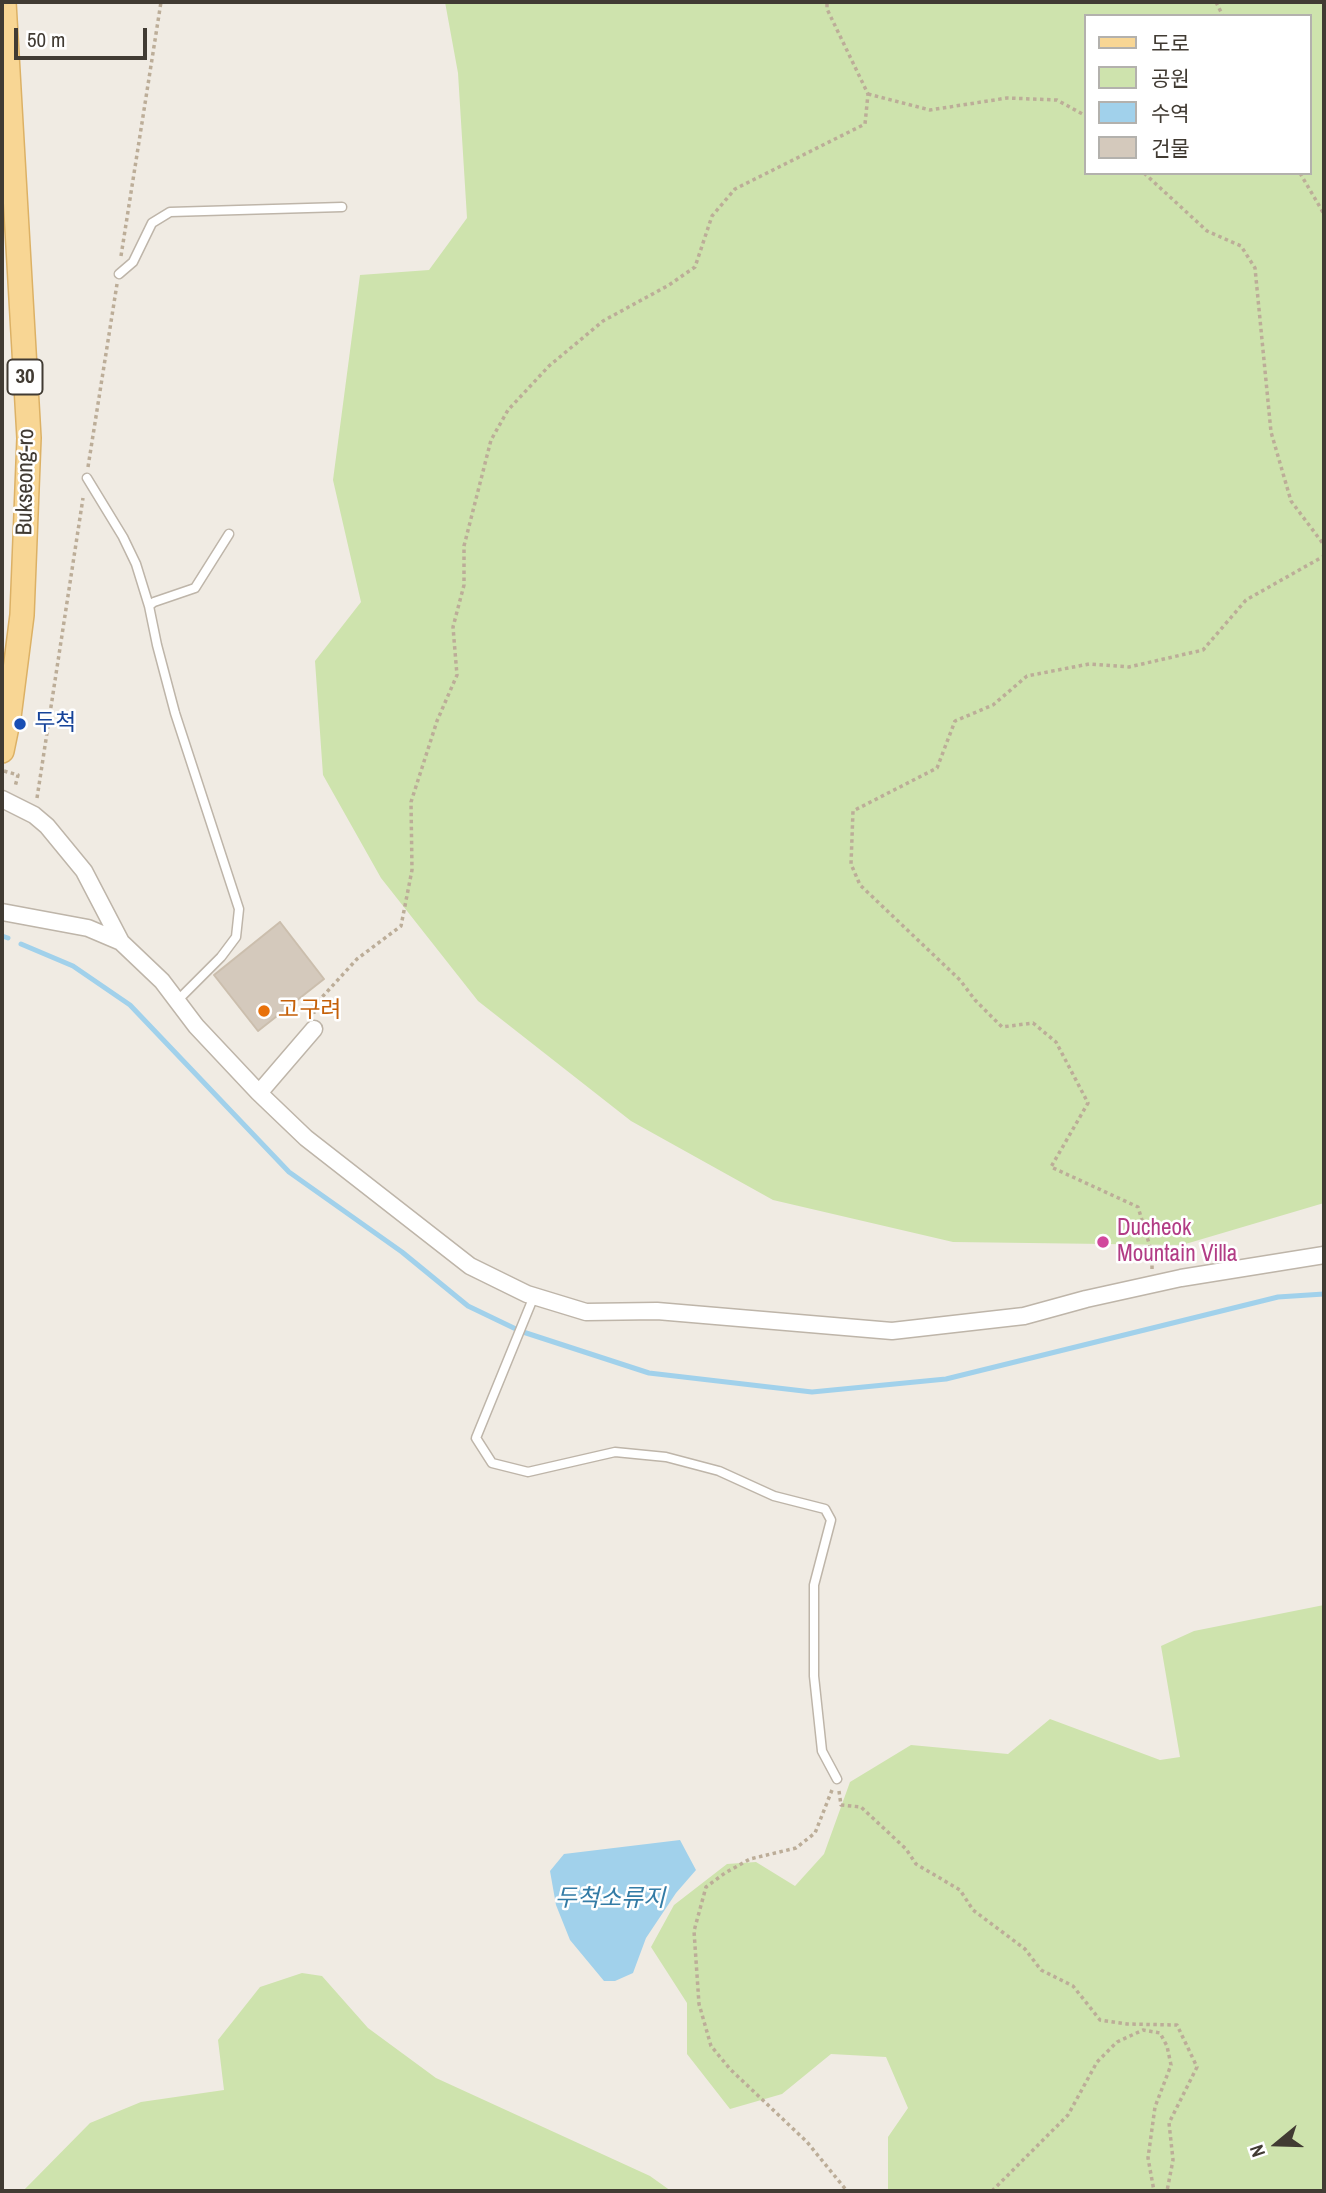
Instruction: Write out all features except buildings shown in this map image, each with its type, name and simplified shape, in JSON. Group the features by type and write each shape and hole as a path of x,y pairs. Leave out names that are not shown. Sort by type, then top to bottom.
{"main road":[{"name":"Bukseong-ro","path":"2,751 22,615 29,438 4,2"}],"street":[{"path":"2,799 34,815 47,826 84,871 121,942 162,981 196,1026 259,1093 306,1138 470,1266 531,1302 586,1312 657,1311 892,1331 1024,1316 1152,1284 1324,1255"},
{"path":"2,912 88,928 121,942"},
{"path":"259,1093 314,1029"}],"lane":[{"path":"118,274 133,262 152,223 170,212 342,207"},
{"path":"87,478 136,564 176,713 239,909 236,937 222,957 177,1001"},
{"path":"149,606 195,588 229,534"},
{"path":"531,1302 476,1438 492,1462 528,1472 615,1452 667,1457 719,1471 774,1496 825,1509 831,1520 814,1585 814,1676 822,1751 837,1779"}],"path":[{"path":"34,815 161,2"},
{"path":"314,1029 313,1007 357,959 401,926 412,870 411,802 437,720 457,675 453,627 464,585 464,546 491,440 508,410 549,366 603,321 669,285 695,267 712,216 734,189 865,124 868,94 827,9 827,2"},
{"path":"868,94 930,110 1007,98 1057,100 1084,115"},
{"path":"1146,175 1207,231 1241,246 1255,268 1271,432 1292,501 1324,545"},
{"path":"1301,175 1324,214"},
{"path":"1152,1284 1152,1253 1138,1207 1051,1167 1088,1103 1056,1042 1033,1023 1003,1027 975,1000 960,980 860,885 851,864 853,811 937,768 955,721 993,705 1027,676 1089,664 1129,667 1203,650 1246,600 1324,556"},
{"path":"2,771 18,775"},
{"path":"837,1779 815,1833 796,1848 750,1859 706,1887 694,1931 699,2004 711,2046 730,2069 807,2142 847,2191"},
{"path":"837,1779 841,1805 860,1807 906,1849 916,1864 960,1890 973,1910 1025,1949 1041,1970 1073,1986 1100,2020 1127,2024 1177,2025 1197,2067 1169,2123 1173,2160 1167,2191"},
{"path":"992,2191 1068,2115 1097,2062 1117,2042 1143,2030 1160,2033 1167,2046 1171,2065 1155,2107 1148,2158 1154,2191"}],"green space":[{"path":"445,2 1324,2 1324,1203 1182,1245 953,1242 773,1200 631,1121 478,1001 381,878 323,775 315,661 361,602 333,480 360,275 429,270 467,218 458,73"},
{"path":"1324,1605 1324,2191 888,2191 888,2137 908,2108 886,2057 831,2054 782,2094 730,2109 687,2054 687,2003 651,1947 674,1905 727,1864 756,1862 795,1886 824,1854 850,1782 911,1745 1008,1754 1050,1719 1160,1760 1180,1757 1161,1646 1194,1631"},
{"path":"302,1973 322,1976 368,2028 436,2078 650,2176 671,2191 23,2191 90,2123 141,2102 224,2090 218,2040 260,1987"}],"water":[{"name":"두척소류지","path":"680,1840 696,1870 676,1893 646,1938 633,1973 615,1981 604,1981 570,1940 556,1905 550,1871 564,1854"}],"waterway":[{"path":"2,936 8,938"},
{"path":"21,944 73,966 130,1005 289,1172 402,1252 468,1306 520,1331 649,1373 812,1392 946,1379 1278,1297 1324,1294"}],"place":[{"name":"두척","path":"20,724"},
{"name":"고구려","path":"264,1011"},
{"name":"Ducheok Mountain Villa","path":"1103,1242"}]}
